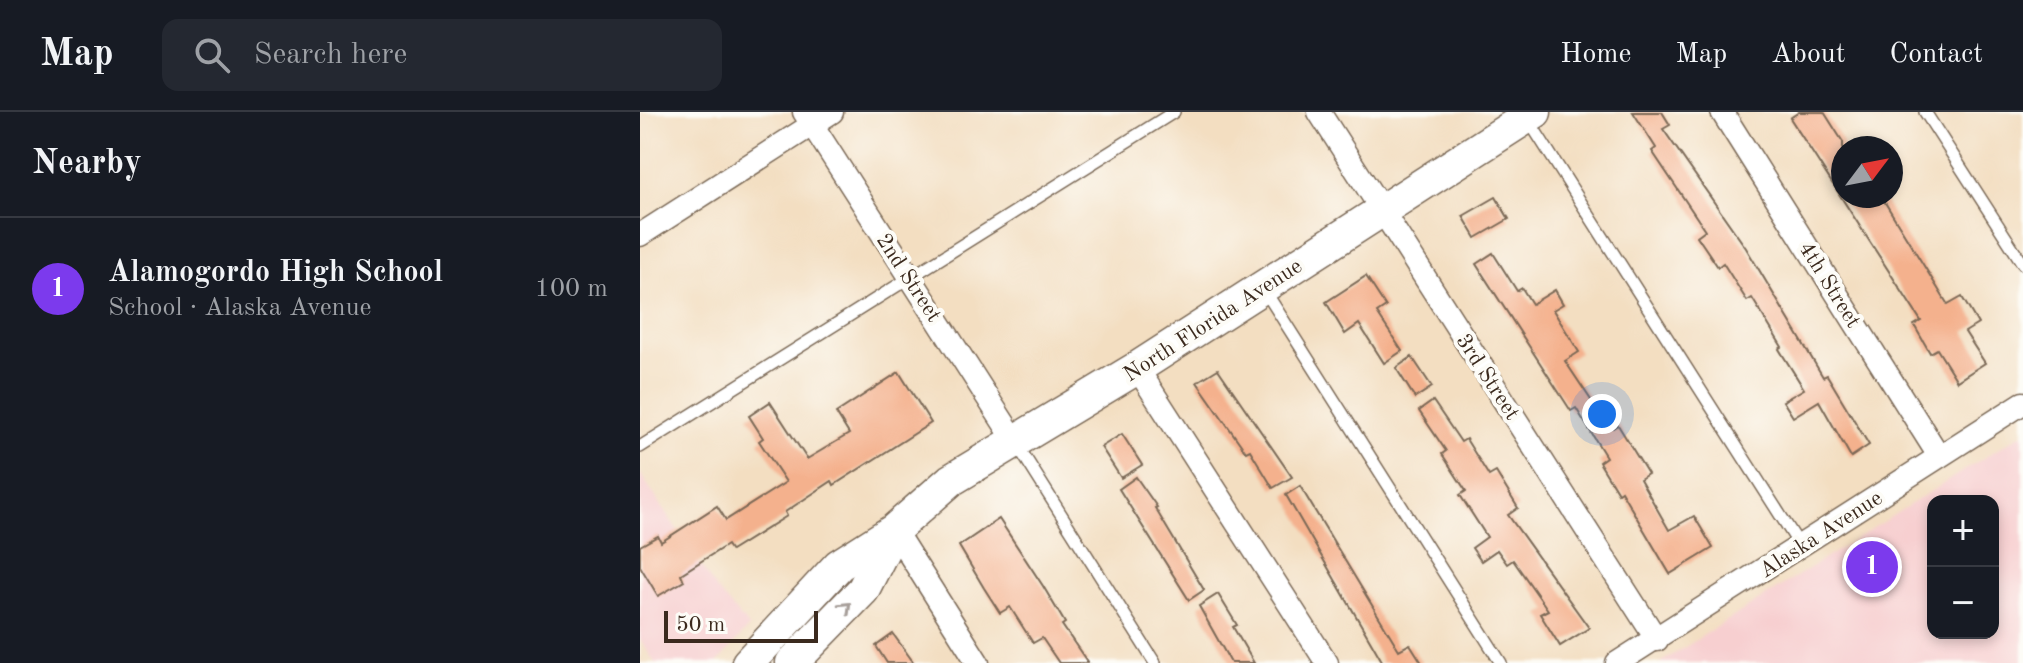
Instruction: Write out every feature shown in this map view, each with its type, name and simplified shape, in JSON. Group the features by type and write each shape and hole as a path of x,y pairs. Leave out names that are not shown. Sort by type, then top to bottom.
{"main road":[{"name":"North Florida Avenue","path":"748,663 839,565 894,530 951,480 1137,368 1531,114"},
{"name":"North Florida Avenue","path":"802,659 863,590 894,530"}],"street":[{"path":"640,235 808,118 832,112"},
{"name":"3rd Street","path":"1319,112 1657,640"},
{"name":"4th Street","path":"1722,112 1939,456"},
{"name":"2nd Street","path":"808,118 1016,442"},
{"path":"1137,368 1327,663"},
{"name":"Alaska Avenue","path":"1617,663 2023,403"},
{"path":"894,530 978,663"}],"lane":[{"path":"640,447 1174,112"},
{"path":"1925,112 2023,264"},
{"path":"1531,114 1800,546"},
{"path":"1262,287 1501,663"},
{"path":"1016,442 1155,663"}],"shaded area":[{"path":"2023,433 2023,663 1660,663"},
{"path":"640,473 716,589 749,627 717,663 655,663 640,639"}],"building":[{"path":"1633,112 1662,112 1670,125 1663,129 1746,248 1823,377 1827,375 1869,445 1851,457 1819,401 1793,417 1783,401 1804,389 1779,349 1782,347 1752,298 1747,301 1723,263 1718,267 1697,236 1705,230 1652,151 1656,148"},
{"path":"1799,112 1824,112 1839,136 1831,136 1831,182 1790,118"},
{"path":"1496,197 1509,219 1476,238 1463,216"},
{"path":"1848,208 1888,208 1948,305 1962,297 1978,324 1965,332 1985,363 1957,381 1937,349 1930,353 1914,325 1921,321"},
{"path":"1493,253 1517,291 1522,288 1532,304 1555,290 1563,304 1553,310 1579,352 1565,361 1597,409 1600,408 1613,428 1618,425 1648,474 1640,479 1669,530 1694,516 1713,548 1670,574 1621,491 1618,493 1599,462 1606,457 1576,408 1571,411 1476,264"},
{"path":"1366,276 1386,307 1377,313 1402,351 1384,363 1359,324 1345,334 1326,302"},
{"path":"1412,357 1432,387 1415,398 1396,368"},
{"path":"1218,369 1292,477 1273,488 1250,450 1246,452 1197,382"},
{"path":"899,372 931,423 834,485 832,481 785,512 787,516 731,551 727,545 681,574 684,581 658,596 640,566 640,546 658,536 661,542 717,506 726,520 786,482 759,441 763,438 749,416 770,402 807,459 849,434 836,413"},
{"path":"1433,401 1461,442 1466,439 1489,476 1496,472 1518,508 1508,515 1589,628 1560,646 1540,614 1548,610 1513,560 1507,564 1497,550 1481,561 1472,548 1487,537 1460,495 1466,491 1442,454 1446,451 1419,411"},
{"path":"1122,434 1142,465 1121,478 1101,447"},
{"path":"1136,477 1157,507 1204,590 1189,600 1119,489"},
{"path":"1300,486 1399,650 1410,644 1422,663 1379,663 1382,661 1286,495"},
{"path":"999,519 1088,663 1059,663 1042,638 1033,643 1010,607 1000,613 984,588 959,546"},
{"path":"1218,594 1237,625 1233,627 1254,663 1231,663 1199,606"},
{"path":"893,634 914,663 887,663 876,646"}],"place":[{"name":"Alamogordo High School","path":"1872,567"}]}
